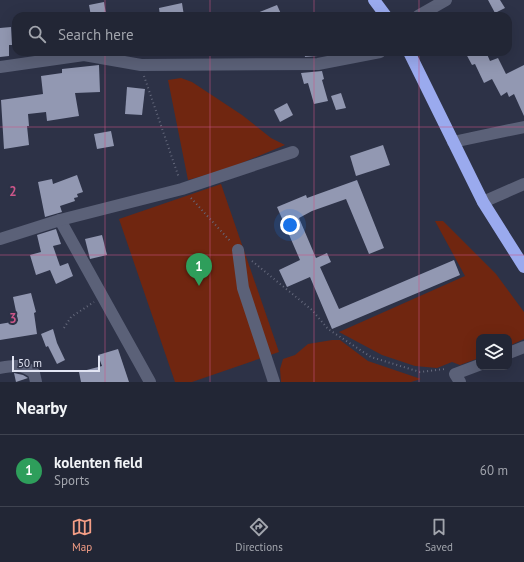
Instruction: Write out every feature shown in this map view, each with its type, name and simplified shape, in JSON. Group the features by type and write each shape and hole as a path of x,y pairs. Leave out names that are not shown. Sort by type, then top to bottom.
{"highway":[{"path":"374,0 383,12"},
{"path":"411,56 483,202 524,268"}],"street":[{"path":"425,12 446,0"},
{"path":"0,67 77,56"},
{"path":"90,56 141,65 318,64 359,56"},
{"path":"453,142 524,127"},
{"path":"0,239 60,220 182,189 293,152"},
{"path":"483,202 524,184"},
{"path":"60,220 150,382"},
{"path":"238,250 243,288 274,382"},
{"path":"512,352 524,347"},
{"path":"0,368 16,365 27,367 34,373 36,382"},
{"path":"458,378 476,367"}],"path":[{"path":"141,65 182,189 238,250 312,310 328,329 371,357 420,372 447,369 458,378"},
{"path":"64,328 71,317 103,296"}],"shaded area":[{"path":"181,78 192,82 242,115 271,138 285,145 225,170 188,180 168,80"},
{"path":"221,184 279,352 192,382 175,382 119,219"},
{"path":"435,221 443,221 496,274 524,312 524,339 512,345 512,334 476,334 476,359 460,365 452,362 437,368 415,366 382,355 339,332 465,276"},
{"path":"340,340 368,361 421,379 411,382 281,382 280,369 283,359 295,355 308,344"}],"building":[{"path":"488,0 500,0 505,8 494,12"},
{"path":"104,2 106,12 90,12 89,5"},
{"path":"182,3 183,12 160,12 159,8"},
{"path":"277,5 280,12 260,12"},
{"path":"11,27 12,45 9,45 9,56 0,57 0,28"},
{"path":"467,56 488,56 490,61 498,58 506,74 524,65 524,116 514,94 509,97 507,92 501,96 492,79 484,83 475,64 472,65"},
{"path":"99,65 100,92 75,93 79,116 47,121 46,112 28,114 29,126 27,126 29,145 4,149 1,100 43,94 41,76 62,73 62,69"},
{"path":"322,71 324,79 322,80 328,101 314,104 308,83 304,84 301,73"},
{"path":"127,87 145,89 142,115 125,114"},
{"path":"341,93 346,108 336,110 331,96"},
{"path":"287,103 293,115 280,122 274,110"},
{"path":"111,131 114,146 97,149 94,134"},
{"path":"383,145 390,165 356,176 350,156"},
{"path":"77,175 83,192 77,194 78,197 74,198 75,201 60,206 62,212 45,217 38,182 52,179 53,184"},
{"path":"357,180 384,248 369,254 346,199 312,211 299,218 316,258 327,253 331,262 320,267 339,309 454,260 460,275 332,329 310,277 287,287 279,270 300,260 277,207 306,195 307,198"},
{"path":"56,229 61,244 53,246 60,266 68,263 73,276 56,284 50,270 36,275 30,255 41,252 37,235"},
{"path":"102,235 107,255 90,259 85,239"},
{"path":"31,293 36,312 34,313 37,334 0,340 0,324 18,321 13,297"},
{"path":"53,329 57,343 65,360 57,364 48,346 46,347 41,334"},
{"path":"118,349 129,382 81,382 79,372 102,366 98,355"},
{"path":"14,373 23,375 28,378 16,382"}],"place":[{"name":"kolenten field","path":"199,286"}]}
